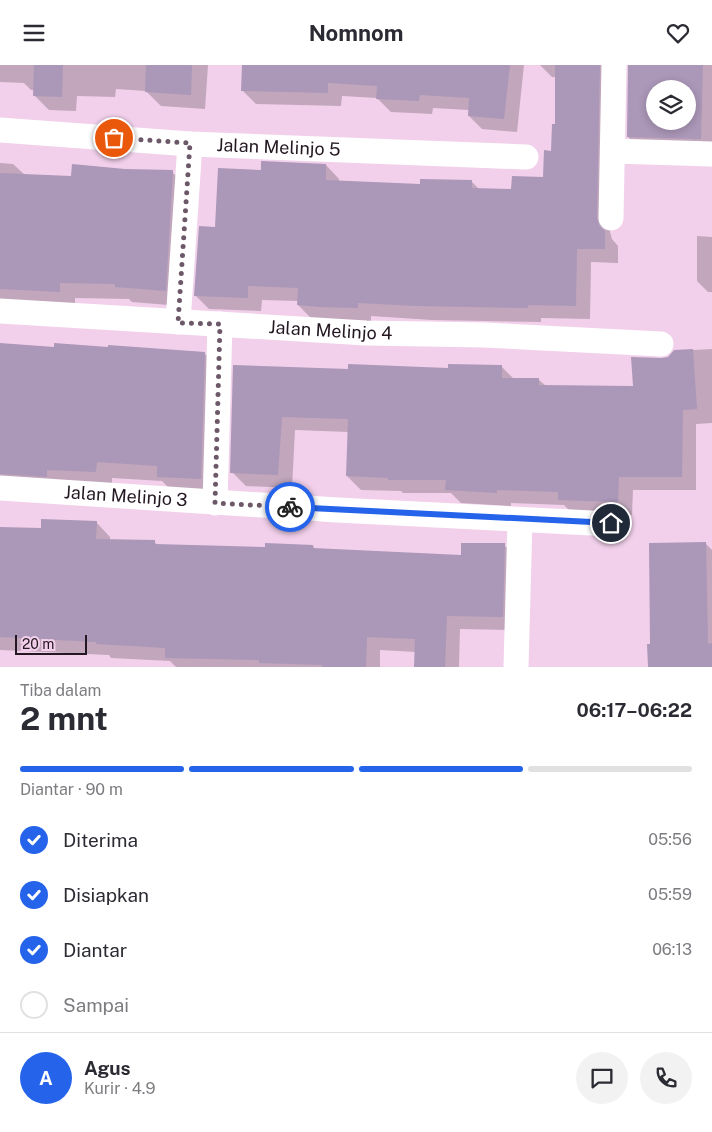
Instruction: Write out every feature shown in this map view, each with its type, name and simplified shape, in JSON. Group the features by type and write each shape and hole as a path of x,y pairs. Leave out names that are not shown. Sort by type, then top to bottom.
{"street":[{"path":"611,218 614,65"},
{"name":"Jalan Melinjo 5","path":"0,130 190,143 526,157"},
{"path":"178,323 190,143"},
{"path":"613,151 712,154"},
{"name":"Jalan Melinjo 4","path":"0,311 366,333 484,335 661,344"},
{"path":"215,503 220,324"},
{"name":"Jalan Melinjo 3","path":"0,488 215,503 520,520 611,523"},
{"path":"516,667 520,520"}],"building":[{"path":"34,65 63,65 62,97 33,96"},
{"path":"146,65 192,65 191,95 145,92"},
{"path":"242,65 510,65 504,119 468,116 469,98 420,95 419,101 376,99 377,86 328,83 328,93 241,91"},
{"path":"555,65 600,65 597,218 599,225 605,231 605,249 577,249 576,306 528,305 528,308 358,303 358,308 320,307 297,305 298,288 248,286 248,298 194,296 199,226 215,227 218,168 261,170 261,161 326,164 326,180 420,184 420,179 472,180 472,188 511,189 512,176 543,177 544,150 551,151 552,124 555,124"},
{"path":"628,65 703,65 701,139 627,137"},
{"path":"72,164 125,169 173,170 166,291 115,287 115,284 60,283 60,292 0,289 0,173 71,176"},
{"path":"0,343 54,347 54,343 108,347 108,345 205,352 201,479 157,477 157,466 97,462 96,472 47,470 47,477 0,474"},
{"path":"693,349 697,409 683,410 682,477 619,477 618,502 558,500 558,492 497,490 497,493 445,490 446,480 388,480 388,478 346,476 348,419 282,417 278,475 230,473 233,365 348,369 348,364 448,368 448,364 502,365 502,378 539,378 539,385 633,386 631,357 661,358 668,357 674,350"},
{"path":"41,519 97,521 96,539 155,540 155,544 265,547 265,543 313,545 313,548 461,555 461,543 505,543 503,617 447,616 445,667 414,667 415,639 367,637 366,667 322,667 322,665 259,663 259,660 165,658 165,648 0,637 0,527 41,528"},
{"path":"706,542 708,644 712,643 712,667 648,667 647,644 650,644 649,543"}],"way so far":[{"path":"114,138 190,143 178,323 220,324 215,503 290,507"}],"route":[{"path":"290,507 520,520 611,523"}]}
